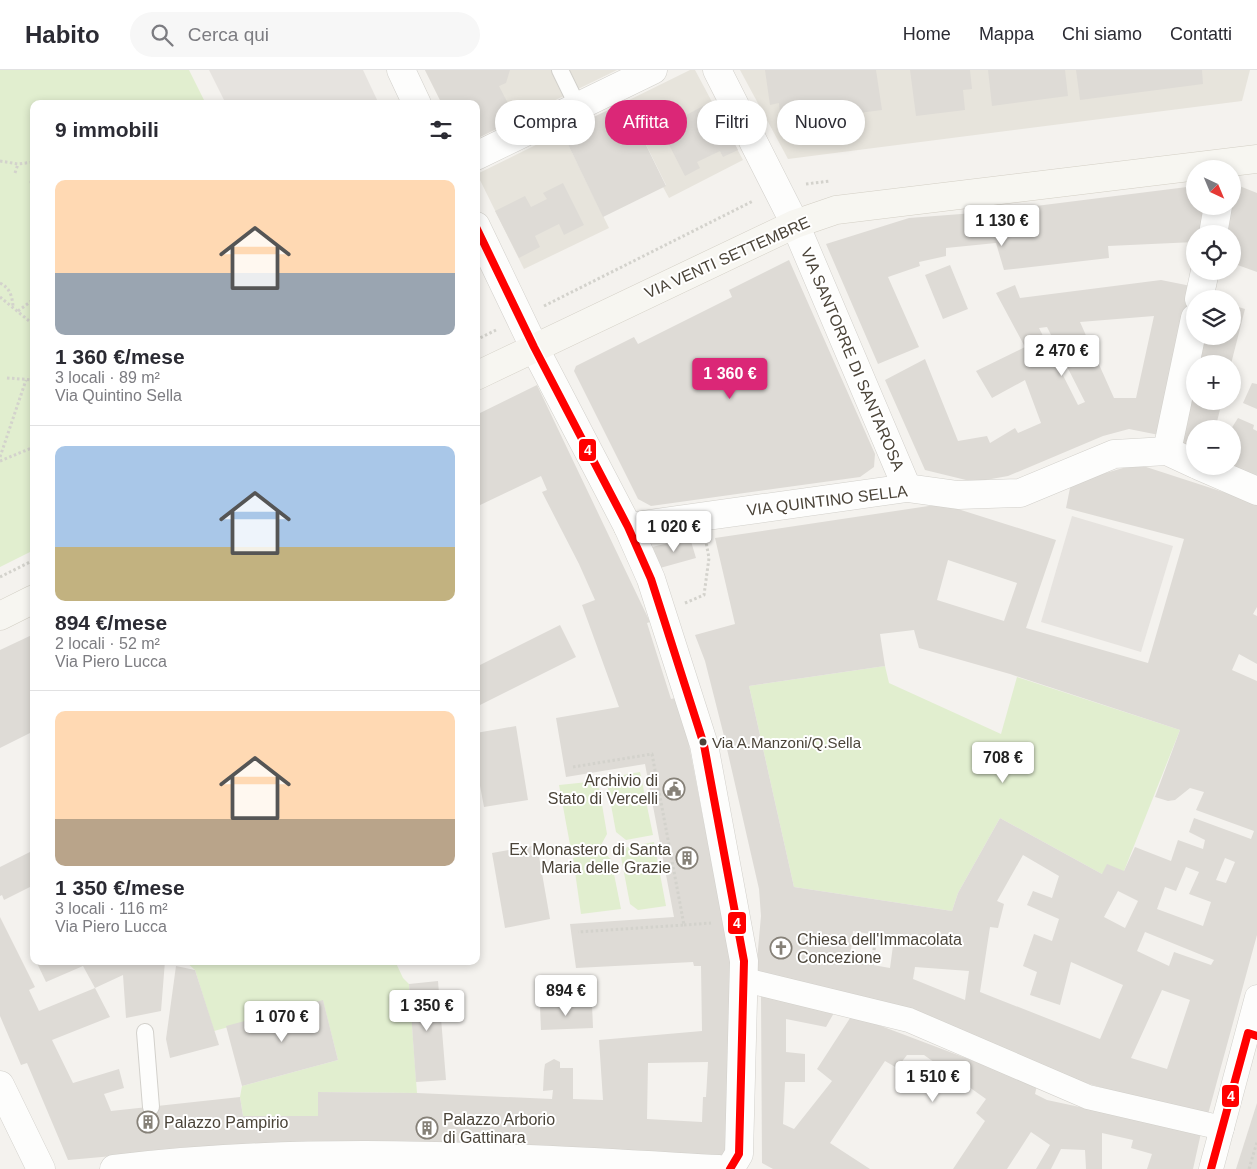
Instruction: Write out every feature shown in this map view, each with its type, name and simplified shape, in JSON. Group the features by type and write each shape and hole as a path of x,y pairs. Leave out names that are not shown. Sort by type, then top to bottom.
{"main road":[{"name":"VIA VENTI SETTEMBRE","path":"1241,162 1257,159"},
{"name":"VIA VENTI SETTEMBRE","path":"480,374 795,224 836,210 1186,170"},
{"path":"0,616 30,601"}],"street":[{"path":"401,70 415,100"},
{"path":"592,100 652,70"},
{"name":"VIA SANTORRE DI SANTAROSA","path":"717,70 795,224 907,488"},
{"path":"480,154 499,145"},
{"path":"480,234 534,347 628,527 651,579 676,684 704,745 707,797 744,961 739,1154 730,1169"},
{"path":"1167,451 1189,345"},
{"name":"VIA QUINTINO SELLA","path":"628,527 907,488 958,495 1020,493 1114,454 1167,451 1186,460"},
{"path":"1220,475 1257,491"},
{"path":"745,980 909,1020 1088,1097 1222,1128"},
{"path":"1211,1169 1252,1034 1257,997"},
{"path":"0,1085 41,1169"},
{"path":"114,1169 155,1158 471,1155 719,1169"}],"lane":[{"path":"560,70 575,100"},
{"path":"145,1032 151,1107"}],"path":[{"path":"0,161 18,164 30,162"},
{"path":"15,173 18,164"},
{"path":"0,282 6,286 14,307"},
{"path":"0,299 14,307 30,322"},
{"path":"18,311 30,302"},
{"path":"480,338 504,326"},
{"path":"7,378 30,380"},
{"path":"0,457 26,380"},
{"path":"0,461 30,449"},
{"path":"677,607 704,594 709,558 705,539"},
{"path":"0,576 30,562"},
{"path":"572,767 652,754 684,925"},
{"path":"578,932 693,924"},
{"path":"872,965 876,935"},
{"path":"1249,1169 1257,1142"}],"shaded area":[{"path":"209,70 363,70 377,100 224,100"},
{"path":"425,70 617,70 556,100 495,100 495,130 480,137 480,100 440,100"},
{"path":"690,70 695,70 711,100 697,100 697,145 735,145 743,160 669,198 663,187 666,185 646,145 687,145 687,100 629,100"},
{"path":"740,70 1250,70 1242,101 788,159 780,145 865,145 865,100 777,100 777,139 767,120 767,100 756,100"},
{"path":"536,145 568,145 609,228 524,269 480,180 480,173"},
{"path":"1072,516 1173,546 1141,652 1041,622"}],"green space":[{"path":"0,70 189,70 204,100 30,100 30,552 0,567"},
{"path":"885,666 889,683 1001,734 1017,677 1180,730 1124,871 1102,874 1000,818 958,893 952,911 794,887 749,686"},
{"path":"640,772 653,835 626,840 616,832 606,778"},
{"path":"598,781 607,834 601,845 571,850 559,785"},
{"path":"654,842 666,906 638,910 630,904 621,857 627,847"},
{"path":"602,852 611,859 621,909 581,914 573,858"},
{"path":"189,965 397,965 403,978 409,984 417,1093 319,1092 318,1116 243,1116 240,1097 242,1086 338,1060 323,1001 214,1031 195,970"}],"building":[{"path":"425,70 510,70 506,83 499,86 506,100 495,100 495,130 480,137 480,100 440,100"},
{"path":"765,70 876,70 882,110 865,112 865,100 777,100 777,103 770,105"},
{"path":"910,70 970,70 972,89 963,90 965,110 916,116"},
{"path":"988,70 1065,70 1068,96 992,106"},
{"path":"1076,70 1202,70 1203,84 1080,100"},
{"path":"697,109 697,145 735,145 738,150 723,157 720,151 697,162 700,168 685,176 669,145 687,145 687,115"},
{"path":"605,112 605,145 646,145 666,186 603,217 568,145 595,145 595,116"},
{"path":"563,183 584,225 564,235 559,224 535,236 540,247 519,258 495,211 525,196 531,207 547,199 543,193"},
{"path":"1186,187 1186,215 1205,215 1205,225 1186,225 1186,242 1108,246 1109,258 1004,270 996,243 946,248 946,256 919,262 920,266 888,277 919,347 878,364 826,244 909,218 987,212"},
{"path":"1241,187 1257,193 1257,272 1241,266 1241,225 1224,225 1225,215 1241,215"},
{"path":"789,260 875,454 874,467 860,477 651,506 638,499 574,371 576,366 634,337 638,344 732,297 729,290"},
{"path":"950,265 968,309 943,319 925,275"},
{"path":"1161,280 1196,287 1195,290 1186,290 1186,334 1164,436 1129,429 1103,436 1008,476 980,481 966,480 925,470 885,380 925,359 958,441 987,436 990,443 1015,428 1018,433 1041,423 1025,380 992,398 976,371 1025,347 996,293 1015,285 1020,298","holes":["1154,316 1136,398 1114,398 1080,322","1047,327 1085,402 1078,405 1039,328"]},
{"path":"1241,308 1245,309 1241,325"},
{"path":"1201,345 1236,345 1233,355 1199,355"},
{"path":"1252,383 1257,384 1257,409 1243,403"},
{"path":"537,385 650,622 647,623 671,699 675,698 688,740 732,968 727,1160 607,1149 248,1144 68,1160 27,1063 21,1065 0,1016 0,917 35,987 29,990 39,1011 95,988 110,1017 52,1040 73,1083 119,1069 124,1088 104,1094 111,1111 240,1097 243,1116 318,1116 318,1092 417,1093 552,1099 553,1090 543,1091 544,1071 545,1064 554,1059 560,1062 560,1068 573,1068 573,1099 603,1100 599,1040 702,1031 701,966 694,966 693,962 576,968 570,924 674,917 645,764 566,777 556,718 619,707 582,605 595,600 542,492 547,490 541,476 480,505 480,413","holes":["708,1062 706,1097 703,1097 702,1122 647,1119 648,1063"]},
{"path":"1187,410 1220,410 1217,420 1186,420 1186,447 1179,444"},
{"path":"1238,418 1254,425 1253,429 1257,431 1257,477 1241,470 1241,420 1237,420"},
{"path":"1137,464 1257,503 1257,607 1253,614 1257,616 1257,664 1239,654 1232,670 1257,681 1257,935 1207,1118 1034,1068 815,988 816,985 756,971 761,916 759,889 724,736 705,661 695,635 735,624 715,538 942,504 1056,540 1026,628 1148,663 1184,539 1066,508 1071,483","holes":["948,560 1017,583 1004,621 937,600","914,630 919,648 1010,674 1180,730 1155,797 1168,801 1175,800 1190,788 1204,792 1196,810 1254,831 1251,839 1194,818 1189,832 1205,840 1203,849 1178,840 1171,861 1135,847 1124,871 1107,864 1102,874 1000,818 958,893 952,911 794,887 749,686 885,666 880,634","1023,855 1059,876 1052,898 1033,891 1027,905 1059,919 1052,941 1034,934 1023,966 1037,972 1030,995 1060,1005 1071,962 1123,985 1100,1039 980,992 990,927 998,928 1004,904 997,901","1225,858 1235,862 1226,883 1216,880","1186,867 1199,872 1189,894 1211,902 1203,926 1157,909 1165,887 1176,891","1118,891 1138,901 1125,928 1104,917","853,931 894,938 890,968 850,961","1145,932 1214,960 1211,965 1174,952 1169,966 1137,951","915,967 969,971 965,1000 913,979","1162,990 1190,1000 1167,1069 1131,1058"]},
{"path":"690,538 696,558 660,568 652,547"},
{"path":"560,625 576,657 480,705 480,665"},
{"path":"30,636 30,733 0,748 0,650"},
{"path":"516,726 528,800 484,807 480,786 480,732"},
{"path":"537,845 550,919 505,928 492,853"},
{"path":"30,852 30,887 4,900 2,895 0,896 0,867"},
{"path":"38,965 165,965 161,1011 126,1018 123,975 95,988 83,966 46,982"},
{"path":"176,966 195,970 219,1045 170,1058 166,1039"},
{"path":"438,981 446,1080 416,1082 409,984"},
{"path":"761,996 835,1011 826,1027 786,1019 786,1052 805,1054 805,1082 785,1082 783,1124 794,1129 832,1081 817,1069 852,1015 1037,1085 1035,1094 1047,1100 1201,1133 1193,1169 1147,1169 1152,1154 1131,1148 1133,1140 1102,1133 1102,1169 1086,1169 1085,1150 1061,1149 1051,1169 1036,1169 1050,1145 1031,1132 1007,1169 953,1169 985,1121 976,1113 986,1099 924,1055 907,1055 897,1068 885,1061 830,1143 870,1169 773,1169 762,1163"},
{"path":"323,1000 338,1060 242,1086 226,1026"},
{"path":"592,1004 593,1028 541,1030 540,1006"},
{"path":"1257,1103 1257,1169 1236,1169"}],"transit line":[{"name":"4","path":"480,235 534,347 628,527 651,579 704,745 744,961 739,1154 730,1169"},
{"name":"4","path":"1211,1169 1248,1033 1257,1036"}],"place":[{"name":"Via A.Manzoni/Q.Sella","path":"703,742"},
{"name":"Archivio di Stato di Vercelli","path":"674,789"},
{"name":"Ex Monastero di Santa Maria delle Grazie","path":"687,858"},
{"name":"Chiesa dell'Immacolata Concezione","path":"781,948"},
{"name":"Palazzo Pampirio","path":"148,1122"},
{"name":"Palazzo Arborio di Gattinara","path":"427,1128"}]}
